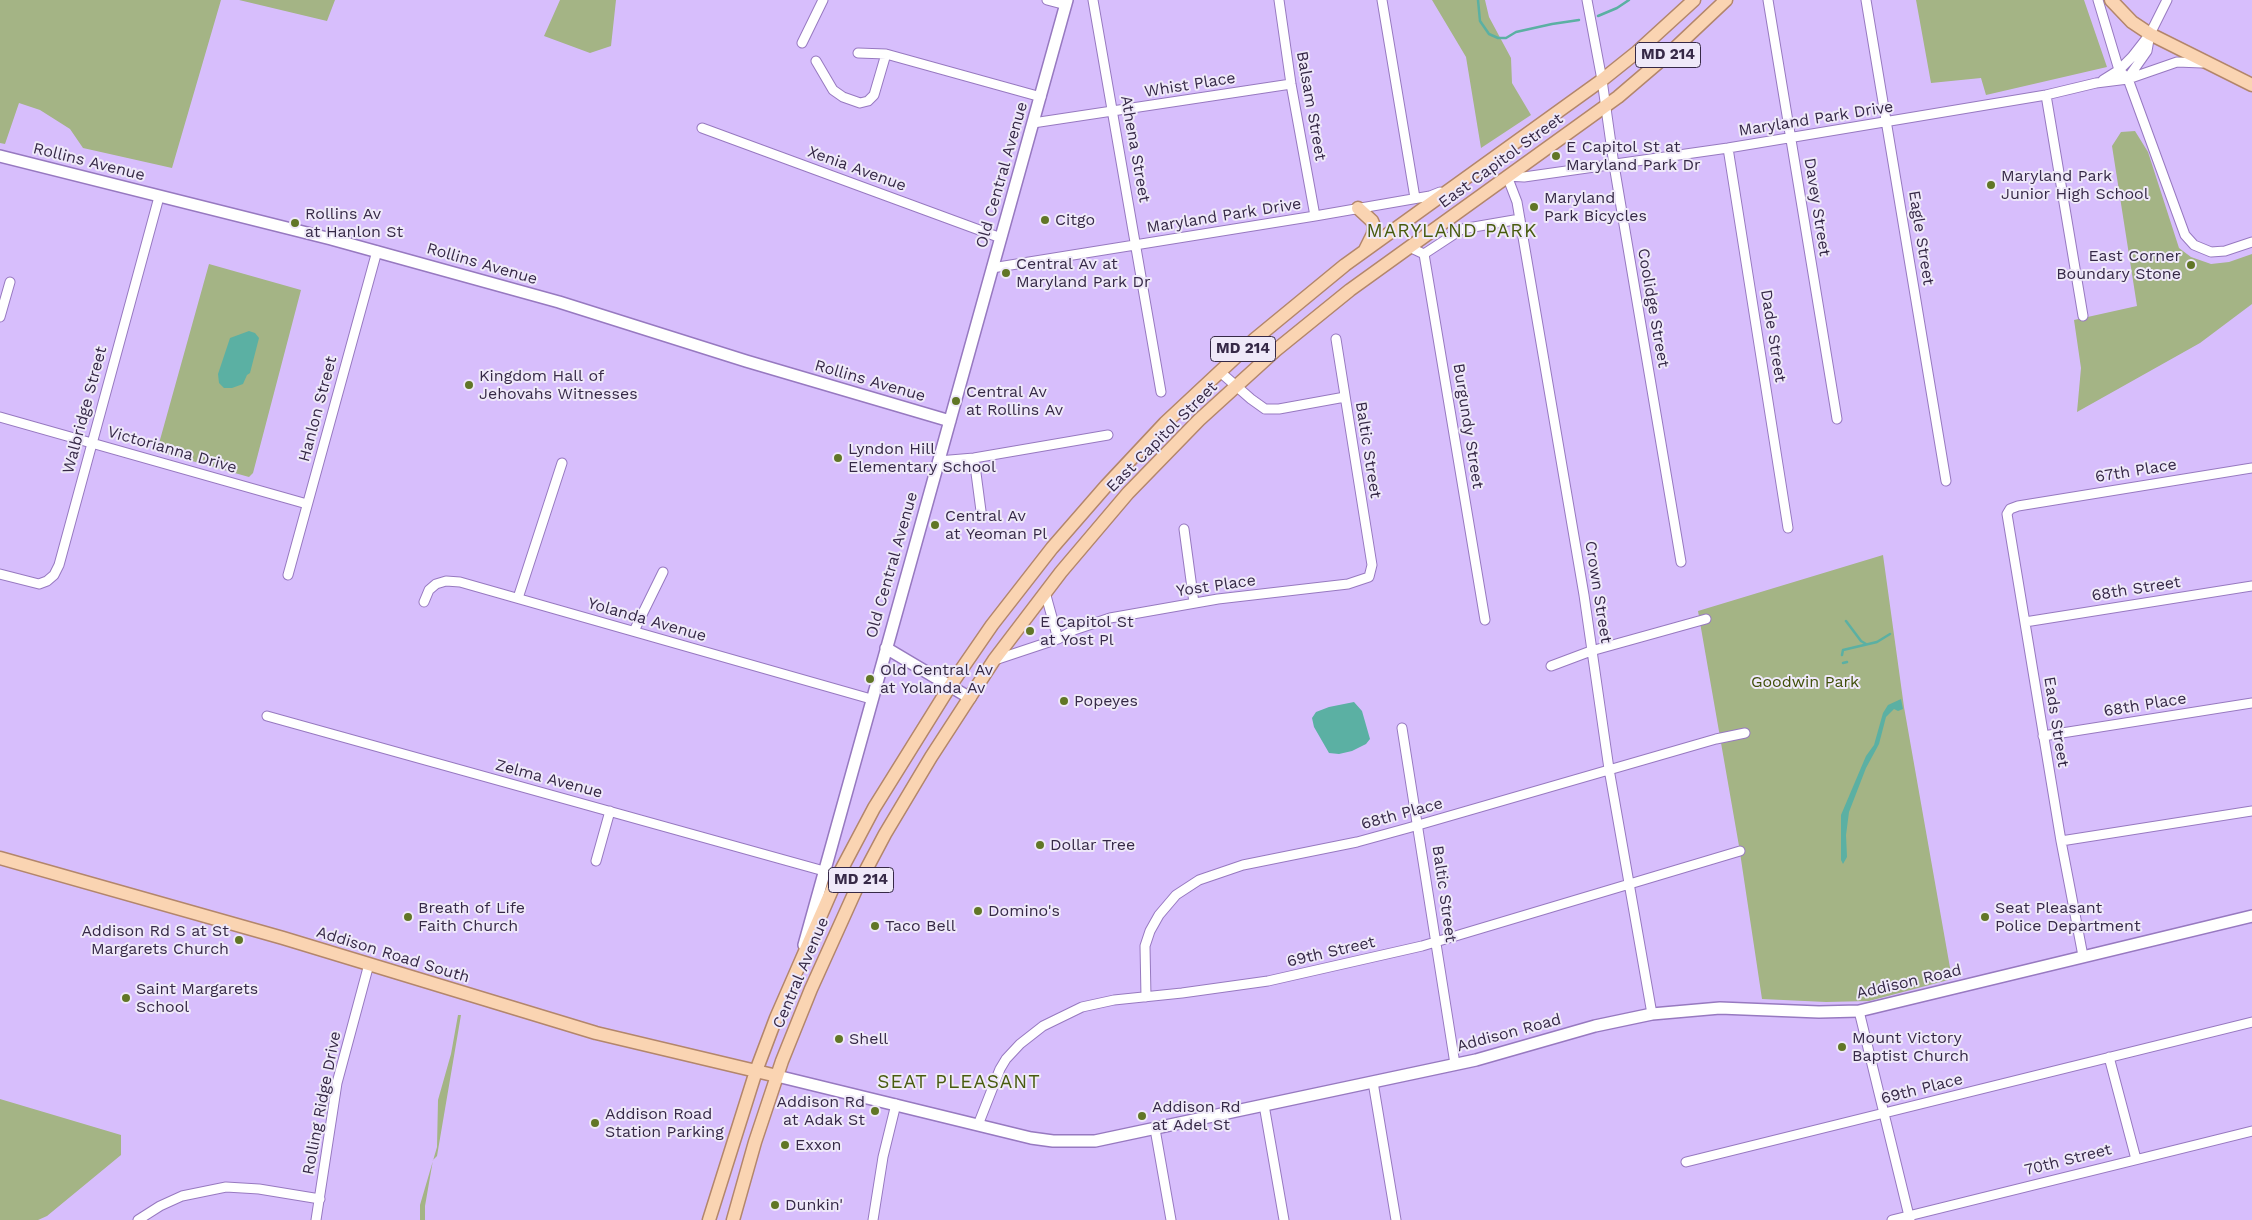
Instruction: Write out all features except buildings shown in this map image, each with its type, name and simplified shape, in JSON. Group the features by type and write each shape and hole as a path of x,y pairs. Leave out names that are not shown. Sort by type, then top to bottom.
{"main road":[{"name":"East Capitol Street","path":"950,686 992,625 1052,548 1165,422 1254,338 1364,252 1602,80 1637,52 1694,0"},
{"name":"East Capitol Street","path":"970,698 994,660 1045,592 1128,493 1199,420 1322,311 1605,106 1674,50 1726,0"},
{"path":"2111,0 2132,22 2150,34 2252,85"},
{"name":"Old Central Avenue","path":"798,966 1066,3"},
{"name":"Rollins Avenue","path":"0,156 377,251 559,302 746,361 950,421"},
{"path":"1358,208 1372,221 1374,226 1373,234 1364,252"},
{"path":"886,648 970,698"},
{"name":"Central Avenue","path":"709,1220 756,1071 798,966 838,876 874,808 950,686"},
{"name":"Central Avenue","path":"733,1220 755,1142 777,1076 811,989 858,885 907,795 970,698"},
{"name":"Addison Road South","path":"0,858 368,964 596,1033 777,1076"},
{"name":"Addison Road","path":"777,1076 1031,1138 1073,1142 1116,1138 1455,1064 1595,1026 1652,1014 1720,1008 1819,1012 1859,1011 2252,916"}],"street":[{"path":"802,43 823,0"},
{"path":"1047,0 1066,3"},
{"name":"Athena Street","path":"1093,0 1161,392"},
{"name":"Balsam Street","path":"1279,0 1291,84 1315,216"},
{"path":"1382,0 1415,198"},
{"name":"Coolidge Street","path":"1587,0 1602,80 1614,165 1680,562"},
{"name":"Davey Street","path":"1768,0 1837,419"},
{"name":"Eagle Street","path":"1866,0 1946,481"},
{"path":"2098,0 2119,70 2128,78 2180,223 2194,244 2210,252 2225,251 2252,242"},
{"path":"2096,83 2119,70 2150,34 2167,0"},
{"path":"2128,78 2147,51 2150,34"},
{"path":"858,53 886,54 1041,98"},
{"path":"816,61 833,90 843,97 860,104 868,101 874,95 886,54"},
{"name":"Maryland Park Drive","path":"1507,176 1524,177 1614,165 2046,96 2096,83 2128,78 2177,62 2193,62 2214,66"},
{"name":"Whist Place","path":"1033,123 1291,84"},
{"path":"2046,96 2083,316"},
{"name":"Xenia Avenue","path":"702,128 1001,238"},
{"name":"Dade Street","path":"1728,148 1788,528"},
{"name":"Crown Street","path":"1507,176 1517,202 1520,219 1584,595 1591,652 1628,884 1652,1014"},
{"name":"Maryland Park Drive","path":"992,268 1430,196 1458,185"},
{"name":"Walbridge Street","path":"0,574 39,584 47,581 54,575 59,565 160,197"},
{"path":"1409,247 1424,254 1462,229 1520,219"},
{"name":"Hanlon Street","path":"288,575 377,251"},
{"name":"Burgundy Street","path":"1424,254 1485,620"},
{"path":"0,317 10,282"},
{"name":"Baltic Street","path":"1336,339 1372,565"},
{"path":"1219,371 1266,409 1279,409 1345,396"},
{"name":"Victorianna Drive","path":"0,417 308,504"},
{"path":"938,461 974,458 1108,434"},
{"path":"974,458 981,511"},
{"path":"518,598 562,463"},
{"name":"67th Place","path":"2025,505 2252,468"},
{"name":"Eads Street","path":"2025,505 2010,509 2006,516 2026,622 2061,841 2083,956"},
{"path":"1184,529 1194,604"},
{"name":"Yost Place","path":"994,660 1058,639 1074,630 1110,618 1194,604 1348,584 1369,577 1372,565"},
{"path":"634,631 663,572"},
{"name":"Yolanda Avenue","path":"424,602 432,587 441,582 452,580 871,699"},
{"name":"68th Street","path":"2026,622 2252,586"},
{"path":"1045,592 1058,639"},
{"path":"1551,666 1591,652 1706,619"},
{"name":"68th Place","path":"2043,736 2252,703"},
{"name":"Zelma Avenue","path":"267,716 824,871"},
{"name":"Baltic Street","path":"1402,728 1455,1064"},
{"name":"68th Place","path":"1146,997 1144,965 1148,938 1165,907 1188,886 1217,872 1357,842 1418,826 1609,769 1716,739 1745,733"},
{"path":"596,861 610,811"},
{"path":"2061,841 2252,812"},
{"name":"69th Street","path":"978,1125 1000,1069 1006,1059 1030,1035 1055,1018 1082,1006 1182,994 1291,976 1436,943 1740,851"},
{"name":"Rolling Ridge Drive","path":"316,1220 337,1083 368,964"},
{"path":"1859,1011 1910,1218"},
{"name":"69th Place","path":"1686,1162 2252,1022"},
{"path":"2109,1057 2136,1159"},
{"path":"1373,1082 1396,1220"},
{"path":"873,1220 883,1157 896,1104"},
{"path":"1264,1105 1284,1220"},
{"path":"1155,1130 1171,1220"},
{"name":"70th Street","path":"1892,1220 1910,1218 2252,1131"},
{"path":"138,1220 160,1206 182,1196 226,1187 320,1199"}],"green space":[{"path":"0,0 221,0 172,168 83,148 70,129 40,110 19,103 5,144 0,143"},
{"path":"239,0 335,0 327,21"},
{"path":"560,0 616,0 611,46 590,53 544,36"},
{"path":"1432,0 1485,0 1489,17 1511,58 1512,83 1531,115 1481,148 1466,57"},
{"path":"1916,0 2084,0 2107,67 1986,95 1981,78 1931,83"},
{"path":"2135,131 2148,152 2179,248 2191,257 2211,264 2229,262 2252,254 2252,304 2200,343 2077,412 2081,368 2074,320 2137,306 2112,146 2121,132"},
{"path":"209,264 301,290 253,473 249,477 160,452 158,447"},
{"name":"Goodwin Park","path":"1883,555 1904,707 1952,979 1869,1001 1826,1002 1762,999 1739,846 1698,611"},
{"path":"458,1015 461,1015 437,1156 433,1160 437,1147 438,1100 451,1054"},
{"path":"0,1099 121,1135 121,1155 47,1216 38,1220 0,1220"},
{"path":"433,1162 425,1206 425,1220 420,1220 420,1205"}],"shaded area":[{"path":"249,331 255,333 259,338 250,373 243,384 232,388 224,388 219,383 218,374 230,338"},
{"path":"1901,699 1903,709 1898,711 1894,709 1886,717 1879,744 1866,768 1849,812 1846,835 1847,857 1843,864 1841,860 1841,815 1866,756 1874,745 1883,713 1888,705"},
{"path":"1354,702 1362,711 1370,739 1366,744 1352,751 1339,754 1329,753 1314,727 1312,718 1316,712 1329,707"}],"waterway":[{"path":"1478,0 1480,21 1489,34 1498,38 1506,38 1516,32 1579,20"},
{"path":"1598,16 1617,8 1629,0"},
{"path":"1846,621 1861,641 1866,644"},
{"path":"1842,655 1843,650 1877,642 1890,634"},
{"path":"1843,663 1847,662"}],"place":[{"name":"E Capitol St at Maryland Park Dr","path":"1556,156"},
{"name":"Maryland Park Junior High School","path":"1991,185"},
{"name":"Maryland Park Bicycles","path":"1534,207"},
{"name":"Citgo","path":"1045,220"},
{"name":"Rollins Av at Hanlon St","path":"295,223"},
{"name":"East Corner Boundary Stone","path":"2191,265"},
{"name":"Central Av at Maryland Park Dr","path":"1006,273"},
{"name":"Kingdom Hall of Jehovahs Witnesses","path":"469,385"},
{"name":"Central Av at Rollins Av","path":"956,401"},
{"name":"Lyndon Hill Elementary School","path":"838,458"},
{"name":"Central Av at Yeoman Pl","path":"935,525"},
{"name":"E Capitol St at Yost Pl","path":"1030,631"},
{"name":"Old Central Av at Yolanda Av","path":"870,679"},
{"name":"Popeyes","path":"1064,701"},
{"name":"Dollar Tree","path":"1040,845"},
{"name":"Domino's","path":"978,911"},
{"name":"Breath of Life Faith Church","path":"408,917"},
{"name":"Seat Pleasant Police Department","path":"1985,917"},
{"name":"Taco Bell","path":"875,926"},
{"name":"Addison Rd S at St Margarets Church","path":"239,940"},
{"name":"Saint Margarets School","path":"126,998"},
{"name":"Shell","path":"839,1039"},
{"name":"Mount Victory Baptist Church","path":"1842,1047"},
{"name":"Addison Rd at Adak St","path":"875,1111"},
{"name":"Addison Rd at Adel St","path":"1142,1116"},
{"name":"Addison Road Station Parking","path":"595,1123"},
{"name":"Exxon","path":"785,1145"},
{"name":"Dunkin'","path":"775,1205"}],"district":[{"name":"MARYLAND PARK","path":"1452,231"},
{"name":"SEAT PLEASANT","path":"959,1082"}]}
